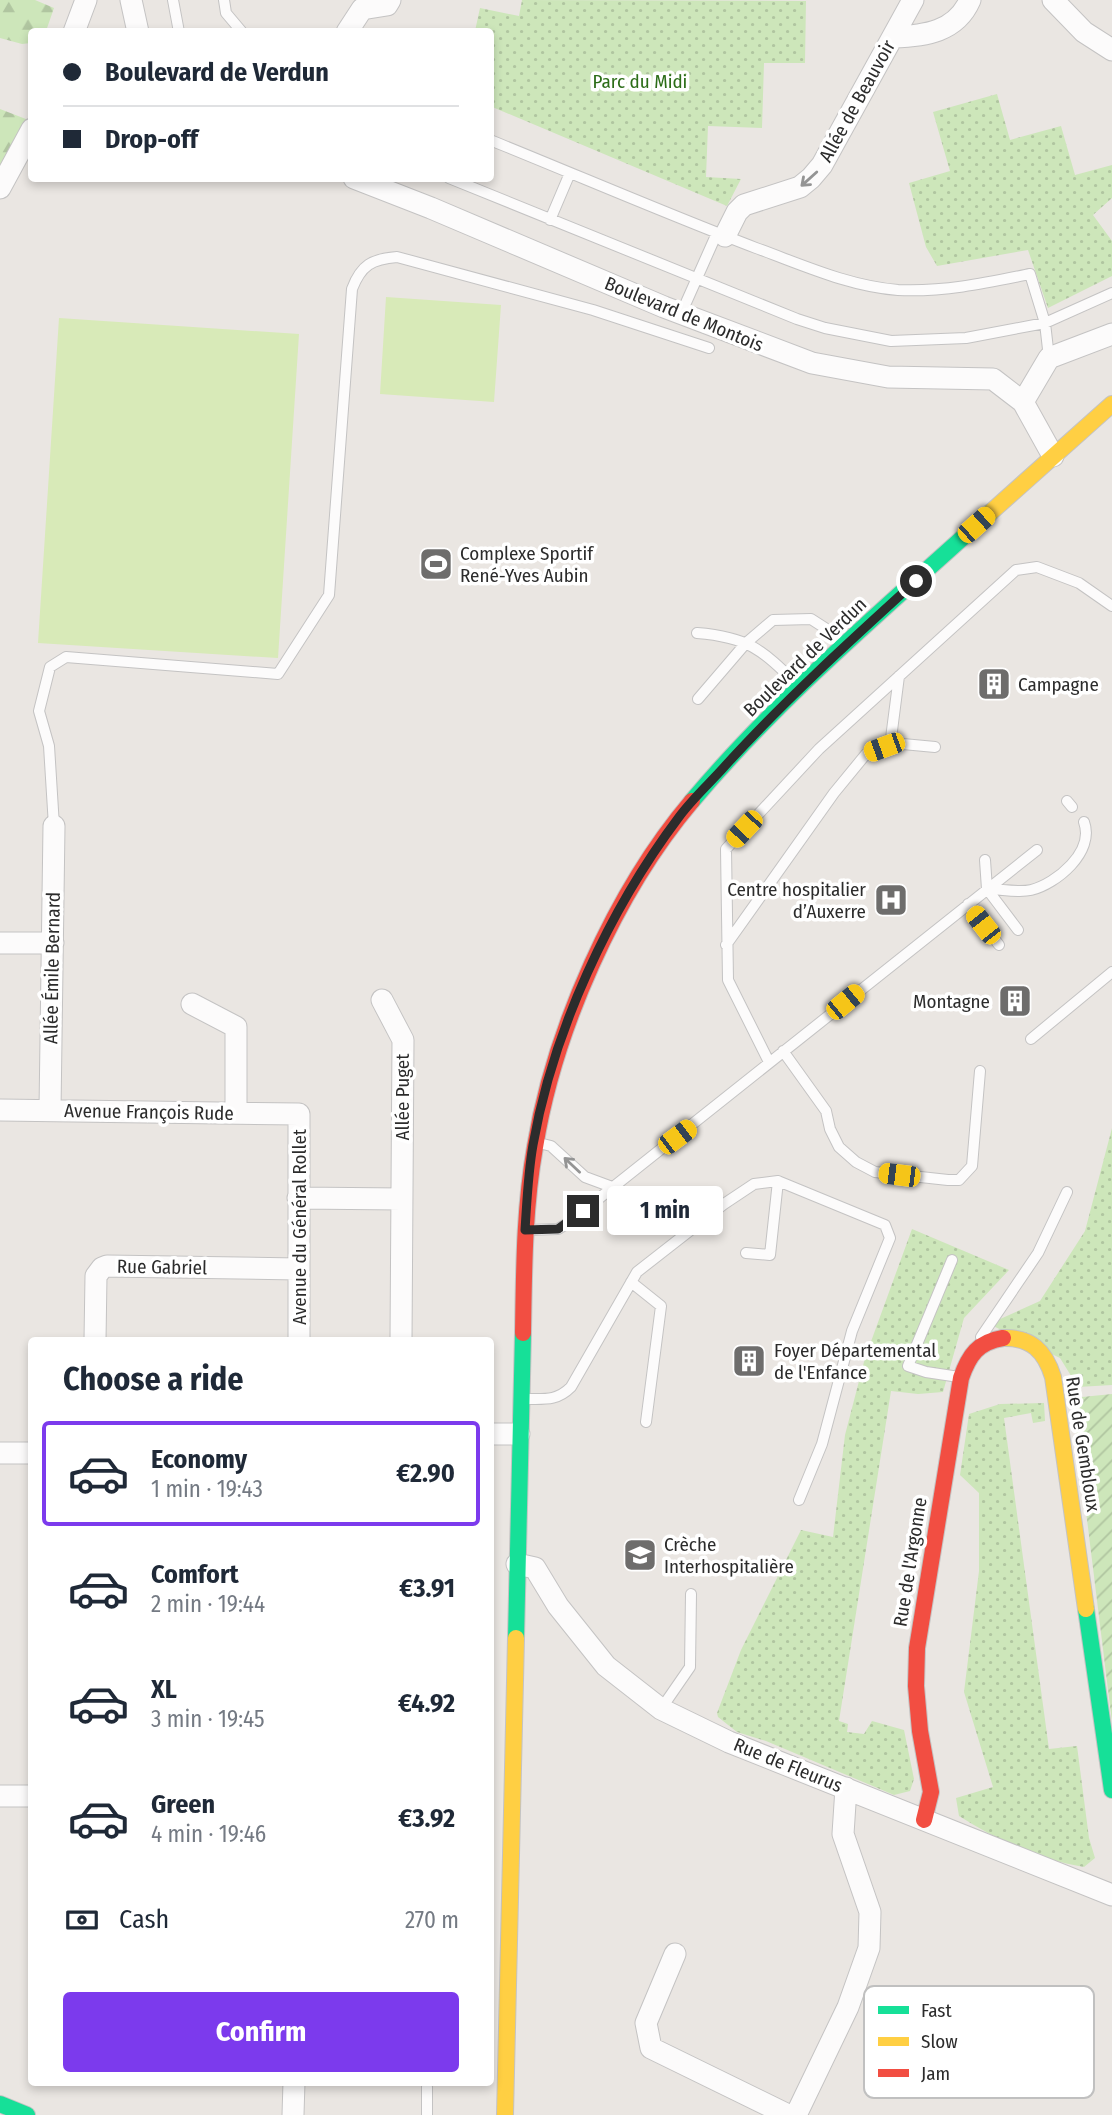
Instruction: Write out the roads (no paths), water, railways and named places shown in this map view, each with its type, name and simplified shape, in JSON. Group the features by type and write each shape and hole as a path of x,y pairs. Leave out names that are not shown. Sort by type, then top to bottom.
{"main road":[{"name":"Boulevard de Verdun","path":"505,2115 525,1230 534,1143 556,1058 576,999 636,880 680,816 769,717 1112,404"},
{"name":"Rue de Gembloux","path":"978,1346 992,1339 1008,1337 1026,1341 1040,1350 1049,1363 1112,1790"},
{"name":"Rue de l'Argonne","path":"924,1820 931,1792 915,1686 917,1648 961,1378 968,1358 978,1346"},
{"path":"0,2104 27,2115"}],"street":[{"path":"76,28 86,0"},
{"path":"131,0 136,28"},
{"name":"Allée de Beauvoir","path":"721,234 744,205 800,187 822,165 913,0"},
{"path":"893,37 919,36 948,28 965,11 970,0"},
{"path":"1053,0 1084,32 1112,50"},
{"path":"350,28 362,9 389,2"},
{"path":"0,188 28,136"},
{"name":"Boulevard de Montois","path":"364,182 681,314 812,363 888,377 993,379 1023,402 1053,456"},
{"path":"1023,402 1049,358 1112,334"},
{"name":"Allée Émile Bernard","path":"50,1110 54,826"},
{"path":"0,943 52,943"},
{"name":"Allée Puget","path":"382,1000 403,1040 401,1337"},
{"path":"192,1004 236,1027 236,1113"},
{"name":"Avenue François Rude","path":"0,1110 299,1114"},
{"name":"Avenue du Général Rollet","path":"299,1114 299,1337"},
{"path":"299,1198 402,1199"},
{"name":"Rue Gabriel","path":"94,1337 95,1281 98,1272 107,1266 298,1269"},
{"path":"494,1434 519,1434"},
{"path":"0,1453 28,1453"},
{"name":"Rue de Fleurus","path":"517,1564 529,1564 535,1568 558,1606 606,1666 661,1709 729,1742 1112,1895"},
{"path":"796,2115 848,2007 869,1948 870,1912 843,1834 846,1788"},
{"path":"0,1796 28,1796"},
{"path":"675,1954 646,2023 651,2048 788,2115"},
{"path":"293,2115 294,2086"}],"lane":[{"path":"173,0 178,28"},
{"path":"223,0 226,13 239,28"},
{"path":"494,142 721,234 840,279 866,286 930,290 973,286 1030,274 1045,323 1049,358"},
{"path":"550,220 570,173"},
{"path":"459,182 825,328 891,341 966,338 1045,323 1112,293"},
{"path":"681,314 721,234"},
{"path":"54,826 48,746 38,711 50,667 66,657 278,674 329,595 352,289 358,273 377,258 397,257 593,310 709,348"},
{"path":"769,1062 728,980 726,849 819,750 1016,570 1037,567 1079,583 1112,606"},
{"path":"698,699 746,643 773,620 811,619 825,628 844,647"},
{"path":"697,632 727,635 746,643 769,657 800,687"},
{"path":"890,746 899,676"},
{"path":"726,945 827,813 866,754 903,744 935,747"},
{"path":"987,889 1028,891 1050,883 1070,865 1081,849 1087,835 1084,822"},
{"path":"525,1230 558,1229 1037,850"},
{"path":"985,860 987,889 1018,930"},
{"path":"968,904 999,945"},
{"path":"1031,1039 1112,972"},
{"path":"783,1051 826,1111 830,1129 839,1147 856,1161 875,1172 948,1180 958,1180 972,1166 980,1071"},
{"path":"534,1143 551,1146 585,1177 612,1187"},
{"path":"746,1253 770,1255 778,1181"},
{"path":"520,1398 552,1400 563,1394 571,1387 637,1272 754,1184 778,1181 885,1225 890,1238 852,1331 822,1444 799,1500"},
{"path":"978,1346 982,1333 1038,1253 1067,1192"},
{"path":"952,1259 908,1366 961,1378"},
{"path":"631,1282 661,1306 646,1422"},
{"path":"661,1709 690,1667 691,1594"},
{"path":"427,2087 427,2115"}],"place":[{"name":"Complexe Sportif René-Yves Aubin","path":"436,564"},
{"name":"Campagne","path":"994,684"},
{"name":"Centre hospitalier d’Auxerre","path":"891,900"},
{"name":"Montagne","path":"1015,1001"},
{"name":"Foyer Départemental de l'Enfance","path":"749,1361"},
{"name":"Crèche Interhospitalière","path":"640,1555"}],"park label":[{"name":"Parc du Midi","path":"640,81"}]}
